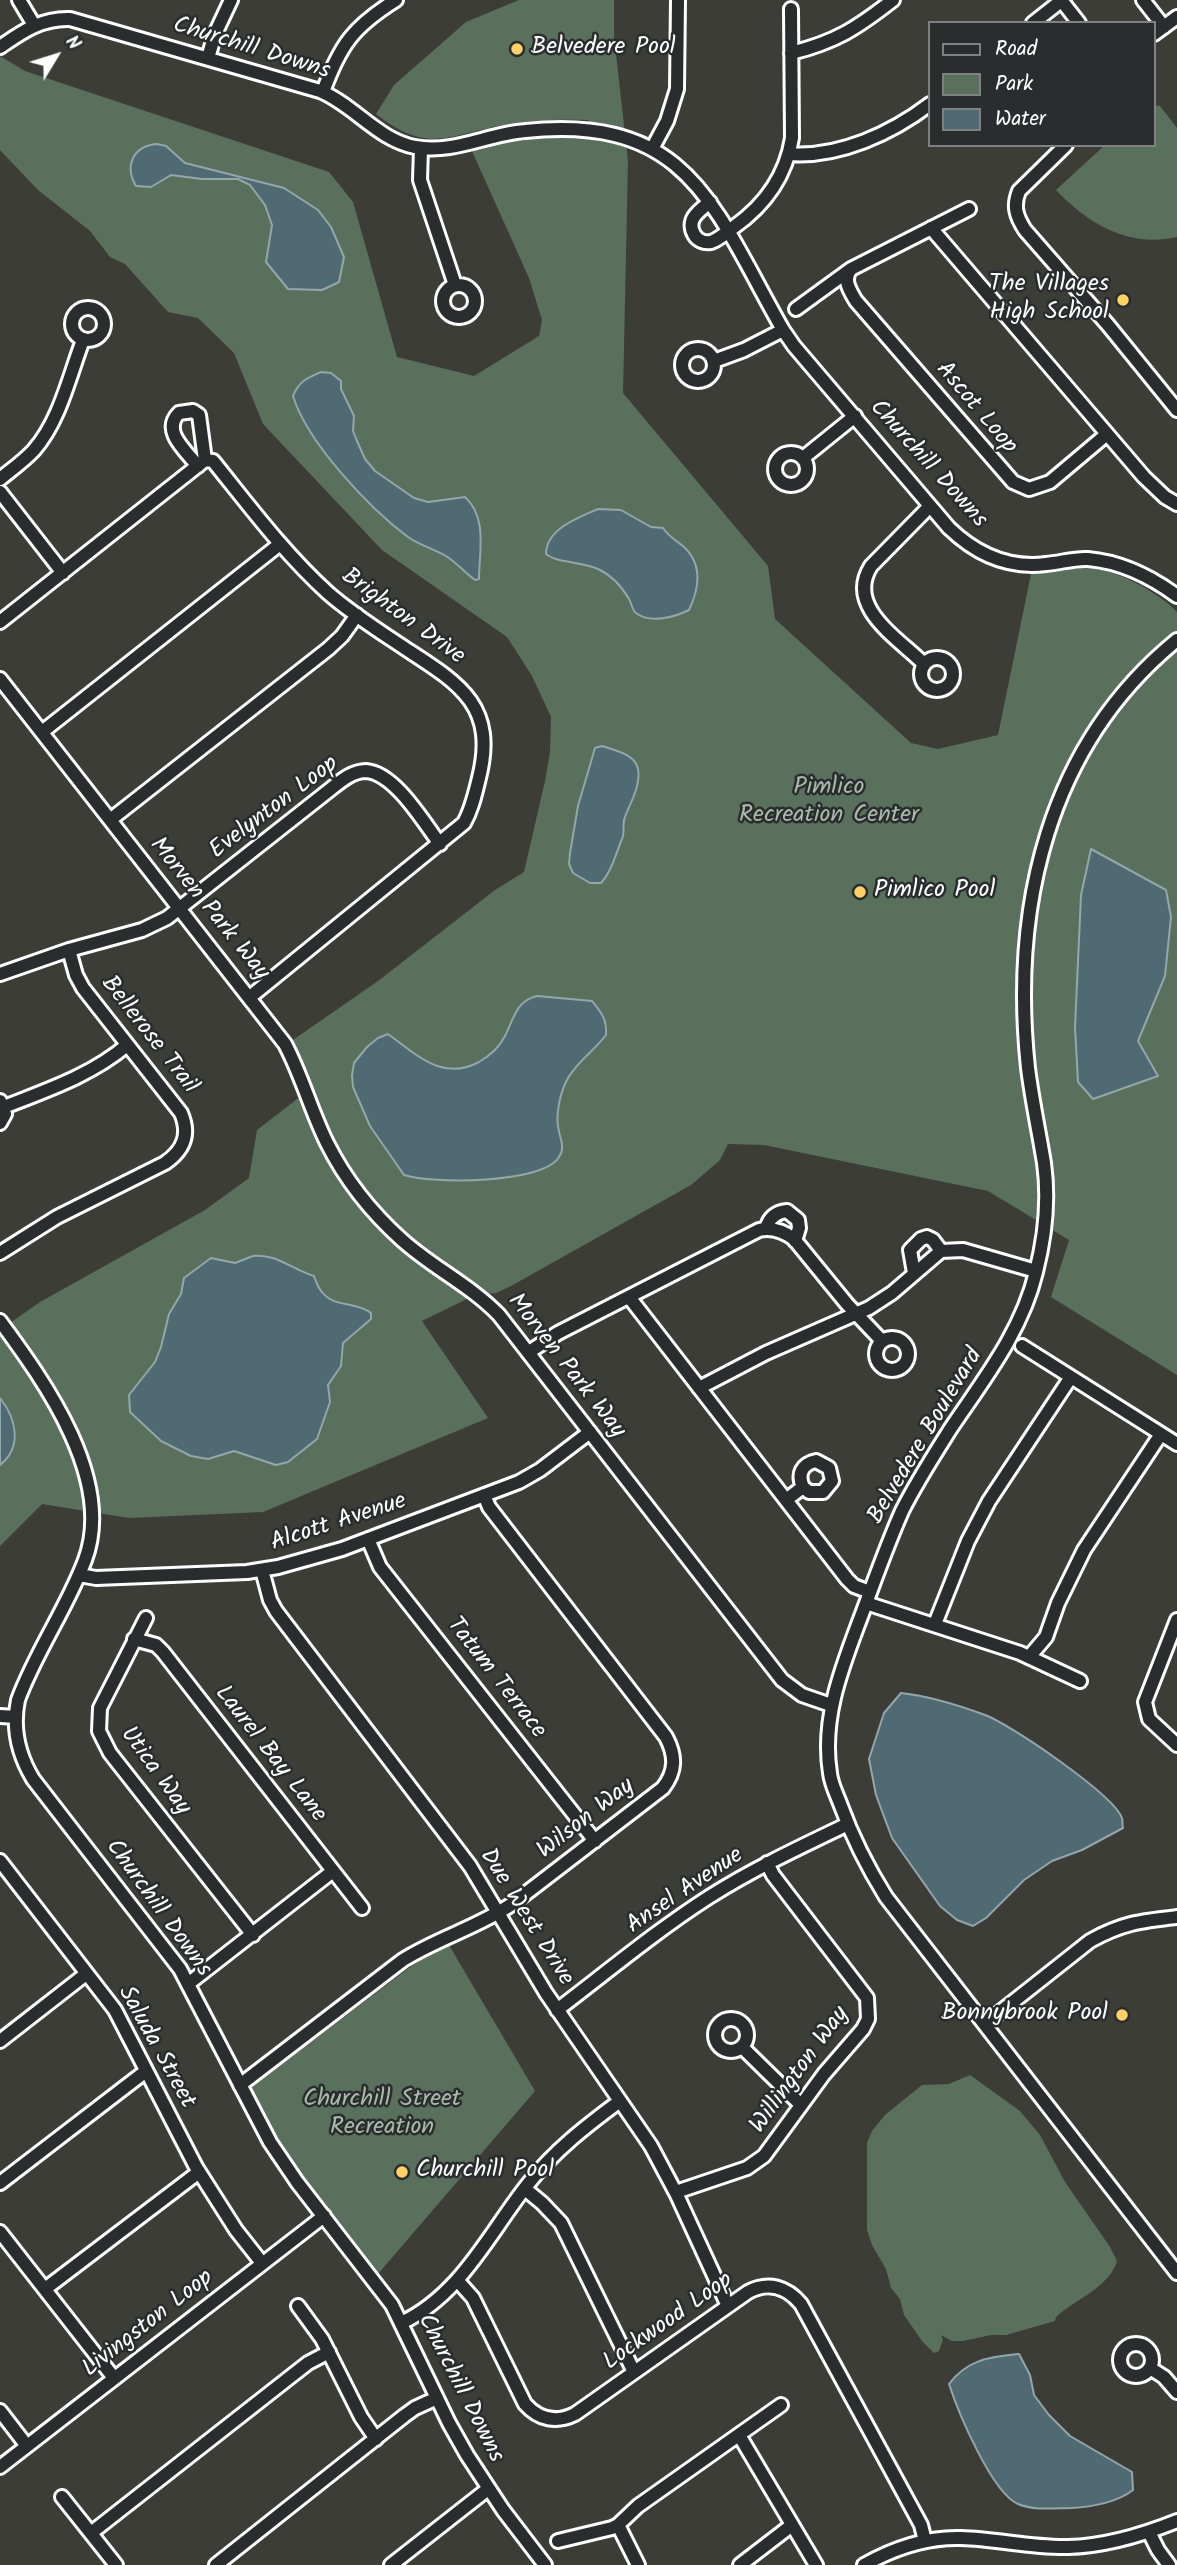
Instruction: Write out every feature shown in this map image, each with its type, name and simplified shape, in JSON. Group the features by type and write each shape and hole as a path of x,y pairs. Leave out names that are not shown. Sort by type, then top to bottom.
{"street":[{"path":"19,0 34,25"},
{"path":"208,58 215,34 231,0"},
{"path":"323,92 332,67 347,40 368,19 396,0"},
{"path":"652,149 667,121 677,89 678,0"},
{"path":"792,53 845,35 893,0"},
{"path":"1035,21 1061,0 1077,21"},
{"path":"1143,0 1154,21"},
{"path":"710,202 692,220 693,234 704,242 712,242 744,220 767,197 784,171 789,154 793,110 791,9"},
{"path":"1159,31 1177,17"},
{"name":"Churchill Downs","path":"0,47 34,25 55,18 69,19 323,92 344,103 388,137 402,144 421,148 456,148 526,130 577,128 612,134 652,149 675,163 710,202 783,330 964,543 997,561 1022,565 1085,559 1109,562 1129,568 1161,584 1177,596"},
{"path":"789,154 818,153 861,142 901,123 928,105"},
{"path":"1064,147 1020,191 1015,212 1025,230 1108,325 1177,410"},
{"path":"421,148 420,180 455,285"},
{"path":"796,309 851,269 969,209"},
{"path":"931,228 1144,477 1165,497 1177,504"},
{"name":"Ascot Loop","path":"851,269 847,273 847,282 856,300 1013,482 1029,489 1050,482 1108,434"},
{"path":"713,361 764,341 783,330"},
{"path":"0,479 30,454 47,433 83,340"},
{"path":"803,458 855,416"},
{"name":"Brighton Drive","path":"63,573 202,463 213,461 307,573 356,615 449,677 468,697 478,715 485,755 474,801 464,823 250,997"},
{"path":"0,492 63,573 0,622"},
{"path":"924,663 872,614 865,603 862,590 864,577 871,566 930,506"},
{"path":"42,732 281,544"},
{"path":"110,820 328,649 342,636 356,615"},
{"name":"Belvedere Boulevard","path":"1175,2265 886,1898 868,1868 848,1824 830,1776 827,1741 831,1705 868,1597 904,1507 1010,1339 1037,1271 1043,1242 1044,1167 1024,1026 1023,969 1027,921 1048,828 1080,755 1102,721 1138,676 1177,640"},
{"name":"Morven Park Way","path":"0,679 285,1044 326,1141 362,1196 403,1241 484,1299 529,1352 782,1679 802,1695 831,1705"},
{"name":"Evelynton Loop","path":"0,974 69,950 142,930 180,909 332,788 355,773 366,771 389,780 440,844"},
{"name":"Bellerose Trail","path":"0,1253 63,1213 165,1163 182,1146 186,1130 181,1112 83,988 69,950"},
{"path":"0,1123 5,1114 2,1104 74,1079 113,1057 127,1045"},
{"path":"529,1352 558,1333 766,1228 772,1217 779,1212 787,1211 798,1220 799,1228 795,1241"},
{"path":"766,1228 786,1233 795,1241 882,1341"},
{"path":"914,1273 910,1250 914,1244 927,1237 933,1240 941,1251"},
{"path":"699,1388 766,1353 880,1302 941,1251 963,1250 1037,1271"},
{"path":"629,1297 854,1586 868,1597 1030,1657 1080,1681"},
{"name":"Churchill Downs","path":"0,1321 36,1370 62,1420 86,1472 92,1501 89,1549 79,1575 22,1690 16,1717 19,1752 33,1779 171,1956 282,2161 380,2287 401,2323 449,2423 488,2489 545,2565"},
{"path":"1023,1346 1177,1444"},
{"path":"935,1624 968,1541 989,1501 1071,1377"},
{"name":"Alcott Avenue","path":"79,1575 96,1578 192,1576 262,1570 312,1559 531,1476 590,1432"},
{"path":"1030,1657 1046,1637 1058,1603 1084,1550 1161,1434"},
{"path":"786,1500 803,1487"},
{"name":"Wilson Way","path":"240,2085 403,1960 498,1914 663,1788 672,1777 673,1751 666,1737 489,1507 484,1495"},
{"name":"Tatum Terrace","path":"368,1539 380,1567 595,1840"},
{"name":"Due West Drive","path":"262,1570 270,1600 276,1611 462,1855 557,2010 651,2146 676,2192 728,2306"},
{"name":"Utica Way","path":"146,1618 100,1708 98,1721 103,1742 253,1935"},
{"path":"1177,1620 1145,1702 1149,1719 1177,1745"},
{"name":"Laurel Bay Lane","path":"134,1639 156,1645 163,1652 362,1908"},
{"path":"0,1716 16,1717"},
{"name":"Ansel Avenue","path":"557,2010 683,1914 767,1863 848,1824"},
{"name":"Saluda Street","path":"0,1861 115,2010 199,2172 236,2230 262,2263"},
{"name":"Willington Way","path":"676,2192 756,2163 772,2148 824,2074 863,2029 868,2019 867,1998 773,1875 767,1863"},
{"path":"188,1984 333,1871"},
{"path":"985,2024 1090,1941 1107,1931 1130,1922 1177,1917"},
{"path":"0,2041 86,1974"},
{"path":"742,2047 801,2105"},
{"path":"0,2183 146,2071"},
{"path":"401,2323 429,2307 457,2280 524,2189 566,2143 620,2101"},
{"path":"45,2289 199,2172"},
{"path":"524,2189 561,2222 634,2372"},
{"name":"Livingston Loop","path":"0,2467 324,2216"},
{"path":"0,2232 114,2378"},
{"name":"Lockwood Loop","path":"457,2280 473,2298 525,2404 538,2416 548,2419 566,2418 748,2292 764,2286 781,2288 795,2297 921,2525 925,2541"},
{"path":"298,2306 329,2352 361,2417 376,2439"},
{"path":"91,2533 308,2363 329,2352"},
{"path":"1150,2368 1164,2377 1177,2392"},
{"path":"216,2565 415,2408 437,2398"},
{"path":"558,2541 618,2525 628,2513 781,2405"},
{"path":"0,2411 27,2446"},
{"path":"739,2435 816,2565"},
{"path":"391,2565 488,2489"},
{"path":"62,2497 116,2565"},
{"path":"864,2565 884,2554 925,2541 961,2538 1016,2545 1069,2547 1115,2541 1177,2521"},
{"path":"618,2525 638,2565"},
{"path":"740,2565 792,2525"},
{"path":"1149,2532 1169,2565"}],"green space":[{"name":"Pimlico Recreation Center","path":"519,0 614,0 614,36 628,161 623,393 768,566 775,619 911,743 938,749 998,735 1031,574 1072,567 1109,572 1135,582 1177,612 1177,1375 1051,1297 1069,1240 988,1191 764,1145 728,1144 720,1160 691,1185 511,1286 496,1293 475,1295 422,1321 488,1418 263,1512 129,1518 42,1504 0,1546 0,1330 40,1302 205,1210 249,1178 257,1130 310,1089 290,1042 378,981 495,890 524,872 545,781 550,752 551,717 532,676 507,637 382,550 263,424 234,353 198,318 168,312 125,264 110,257 90,231 38,190 0,150 0,56 25,71 329,172 353,202 397,357 474,376 539,336 542,320 529,278 472,151 520,139 590,137 589,120 524,122 438,139 409,134 376,114 394,85 466,22"},
{"path":"1156,105 1160,106 1177,128 1177,237 1142,239 1110,230 1082,213 1056,190 1103,147 1156,147"},
{"name":"Churchill Street Recreation","path":"446,1940 535,2091 378,2274 302,2178 249,2089"},
{"path":"970,2075 1020,2111 1040,2135 1065,2182 1117,2261 1107,2279 1056,2317 1055,2321 1006,2335 963,2341 952,2341 941,2335 943,2340 939,2351 934,2353 904,2315 900,2299 891,2288 886,2269 867,2230 867,2143 872,2131 885,2115 922,2085 949,2084"}],"water":[{"path":"157,144 166,146 185,163 284,188 318,210 331,227 344,257 339,282 322,290 288,289 266,262 272,225 265,205 250,185 238,179 202,179 171,175 151,187 136,186 131,171 133,158 142,149"},
{"path":"321,372 331,373 341,381 341,389 354,416 353,431 365,459 375,471 414,498 428,502 465,497 472,505 480,525 479,579 475,580 446,556 412,540 392,525 358,492 325,453 300,414 293,396 304,381"},
{"path":"598,509 621,510 651,527 663,528 684,547 697,569 697,586 689,610 655,619 642,616 635,612 620,586 603,572 592,566 546,554 547,545 557,531 573,520"},
{"path":"602,746 623,753 633,760 639,775 637,788 624,820 623,837 611,867 601,883 590,883 573,873 569,864 578,806 595,748"},
{"path":"1091,849 1166,890 1171,917 1165,976 1138,1041 1158,1076 1093,1099 1078,1082 1075,1027 1081,895"},
{"path":"537,996 592,1001 606,1024 606,1035 573,1071 563,1088 558,1116 562,1146 559,1157 549,1166 532,1172 486,1180 437,1180 404,1175 370,1126 353,1087 354,1063 367,1047 388,1034 430,1063 453,1069 466,1067 479,1062 494,1051 503,1040 520,1006"},
{"path":"253,1256 277,1259 314,1276 319,1289 327,1297 371,1313 371,1319 343,1343 341,1366 328,1385 330,1402 317,1439 288,1462 276,1465 234,1451 208,1459 191,1456 161,1441 130,1412 129,1395 155,1362 169,1314 181,1294 184,1278 211,1258 235,1263"},
{"path":"0,1398 10,1414 15,1432 12,1450 0,1465"},
{"path":"901,1693 933,1699 998,1721 1060,1761 1101,1793 1122,1818 1123,1828 1082,1850 1052,1861 1024,1880 986,1918 973,1926 957,1920 940,1906 892,1838 876,1795 869,1759 884,1713"},
{"path":"1019,2354 1030,2375 1034,2395 1049,2415 1070,2436 1132,2472 1133,2490 1112,2501 1072,2508 1031,2508 1008,2497 987,2469 977,2450 949,2384 972,2364 989,2358"}],"place":[{"name":"Belvedere Pool","path":"517,49"},
{"name":"The Villages High School","path":"1123,300"},
{"name":"Pimlico Pool","path":"860,892"},
{"name":"Bonnybrook Pool","path":"1122,2015"},
{"name":"Churchill Pool","path":"402,2172"}]}
